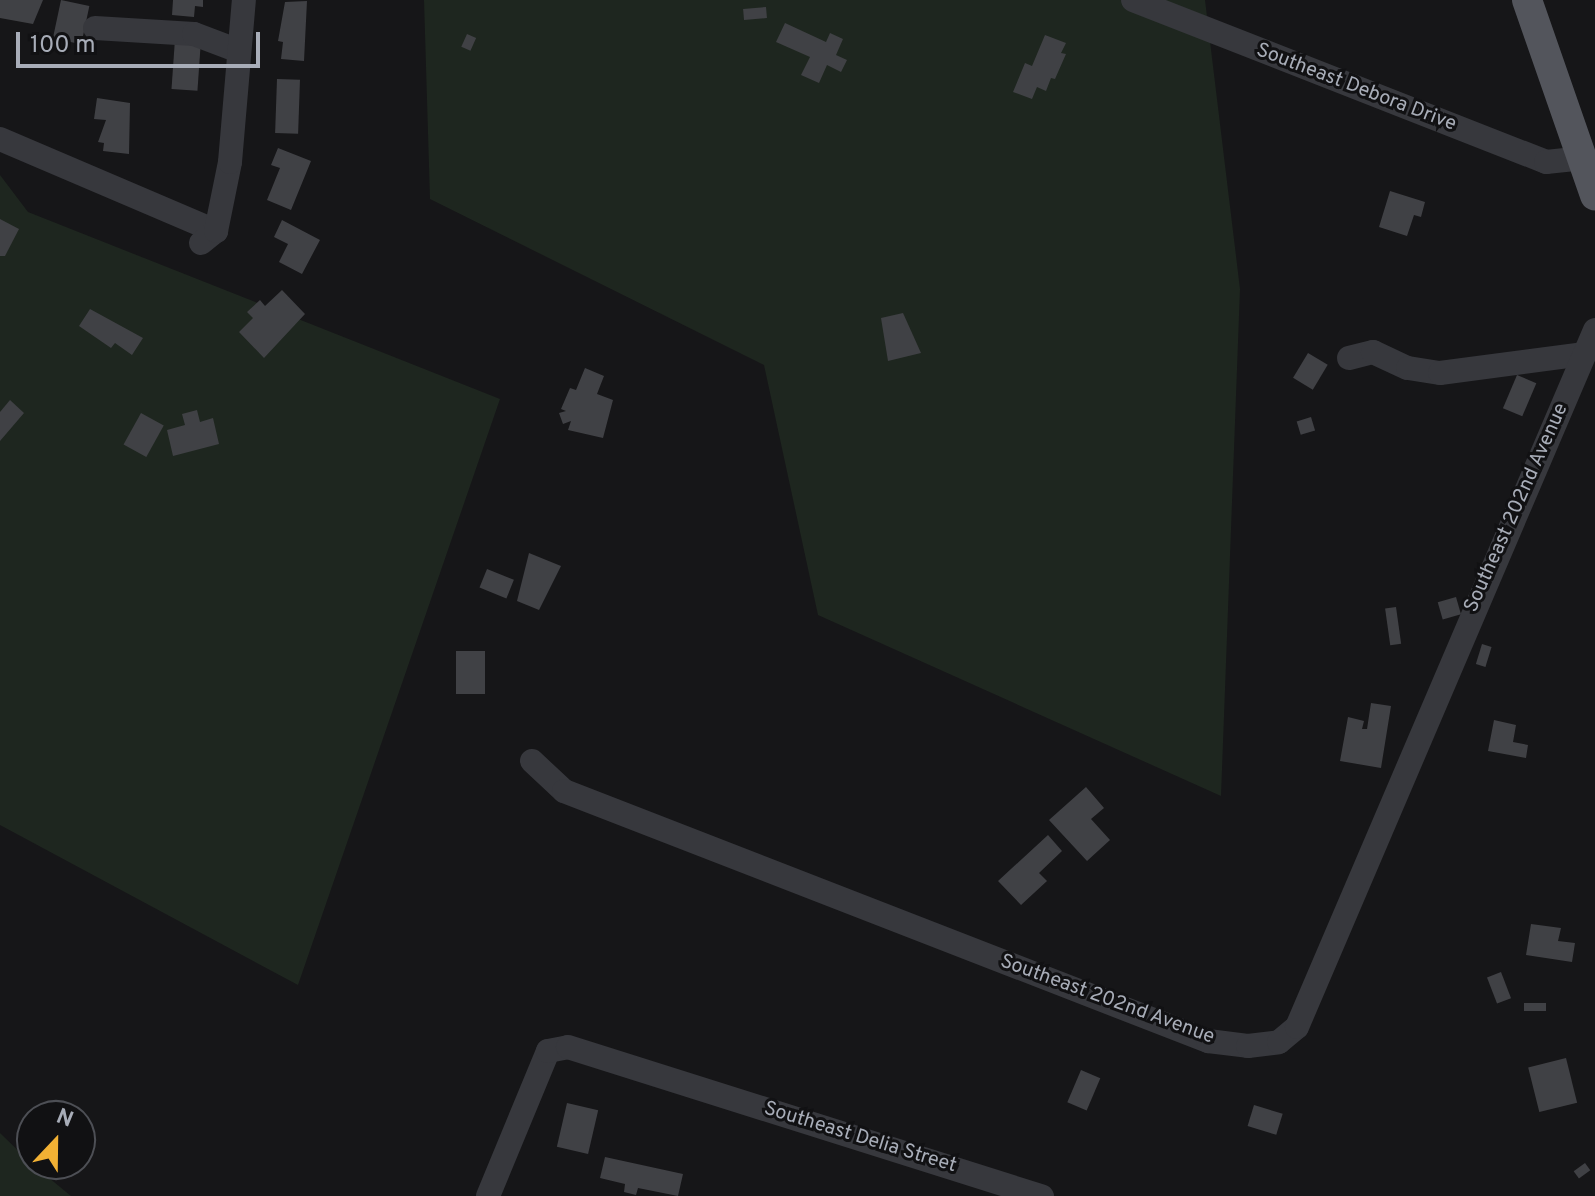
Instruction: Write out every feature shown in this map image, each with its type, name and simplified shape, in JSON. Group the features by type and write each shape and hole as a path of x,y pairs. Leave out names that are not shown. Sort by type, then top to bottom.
{"main road":[{"path":"1527,0 1595,195"}],"street":[{"path":"0,139 209,237 230,162 244,0"},
{"name":"Southeast Debora Drive","path":"1133,0 1546,162 1582,158"},
{"path":"95,28 194,34 239,51"},
{"name":"Southeast 202nd Avenue","path":"532,761 564,791 1208,1041 1248,1046 1279,1042 1297,1027 1595,330"},
{"path":"1349,358 1373,352 1408,368 1440,373 1585,354"},
{"name":"Southeast Delia Street","path":"488,1196 548,1051 568,1047 1042,1196"}],"shaded area":[{"path":"424,0 1205,0 1240,289 1221,796 818,615 764,365 430,199"},
{"path":"0,175 28,212 500,399 298,985 0,825"},
{"path":"0,1133 16,1148 16,1180 52,1180 71,1196 0,1196"}],"building":[{"path":"0,0 43,0 33,24 0,18"},
{"path":"61,0 89,6 81,44 53,38"},
{"path":"173,0 203,0 203,7 195,6 194,17 172,15"},
{"path":"307,1 304,61 281,59 283,42 278,41 285,2"},
{"path":"766,7 767,18 744,20 743,9"},
{"path":"785,23 826,42 830,33 843,39 836,55 847,60 841,72 827,65 819,83 801,75 810,57 776,42"},
{"path":"467,34 476,38 470,51 461,47"},
{"path":"1045,35 1066,43 1061,53 1066,54 1055,79 1051,78 1046,91 1037,87 1032,99 1013,92 1025,63 1032,66"},
{"path":"175,39 201,41 197,91 172,89"},
{"path":"277,79 300,80 298,134 275,133"},
{"path":"97,98 130,103 129,154 103,151 104,143 98,142 106,120 94,119"},
{"path":"278,148 311,161 291,210 267,200 280,168 271,165"},
{"path":"1390,191 1425,202 1421,217 1414,215 1407,236 1379,227"},
{"path":"0,219 19,229 5,256 0,256"},
{"path":"282,220 320,240 302,274 279,262 288,244 274,237"},
{"path":"282,290 305,314 264,358 239,332 253,318 247,312 260,300 265,306"},
{"path":"90,309 143,338 132,355 115,343 111,348 79,326"},
{"path":"903,313 921,353 888,361 881,318"},
{"path":"1308,353 1328,365 1313,390 1293,378"},
{"path":"585,368 604,376 597,394 613,400 603,438 568,430 571,421 563,424 559,413 566,411 561,409 570,388 576,390"},
{"path":"1517,375 1536,383 1522,416 1503,408"},
{"path":"10,400 24,413 0,441 0,412"},
{"path":"197,410 200,422 213,418 219,444 173,456 167,430 185,425 182,414"},
{"path":"141,413 164,426 146,457 124,444"},
{"path":"1311,417 1315,430 1301,435 1297,421"},
{"path":"529,553 561,566 539,610 517,601"},
{"path":"487,569 514,580 506,598 480,588"},
{"path":"1456,597 1461,614 1443,620 1438,602"},
{"path":"1396,607 1401,644 1390,645 1385,609"},
{"path":"1482,644 1492,647 1485,667 1476,664"},
{"path":"456,651 485,651 485,694 456,694"},
{"path":"1371,703 1391,706 1381,768 1340,761 1348,717 1364,721 1362,729 1367,729"},
{"path":"1494,720 1516,725 1513,742 1528,745 1526,758 1488,751"},
{"path":"1086,787 1104,808 1091,819 1110,840 1087,861 1049,820"},
{"path":"1048,835 1062,851 1039,873 1047,881 1021,905 998,881"},
{"path":"1531,924 1561,928 1558,941 1575,943 1572,962 1526,955"},
{"path":"1501,972 1511,998 1497,1004 1487,977"},
{"path":"1524,1003 1546,1003 1546,1011 1524,1011"},
{"path":"1566,1058 1577,1103 1539,1112 1528,1067"},
{"path":"1081,1070 1100,1078 1087,1110 1067,1102"},
{"path":"567,1103 598,1110 588,1154 557,1147"},
{"path":"1254,1105 1283,1114 1276,1135 1248,1126"},
{"path":"605,1157 683,1174 678,1196 638,1188 636,1195 624,1192 625,1184 600,1178"},
{"path":"1585,1163 1590,1170 1579,1179 1574,1171"}]}
